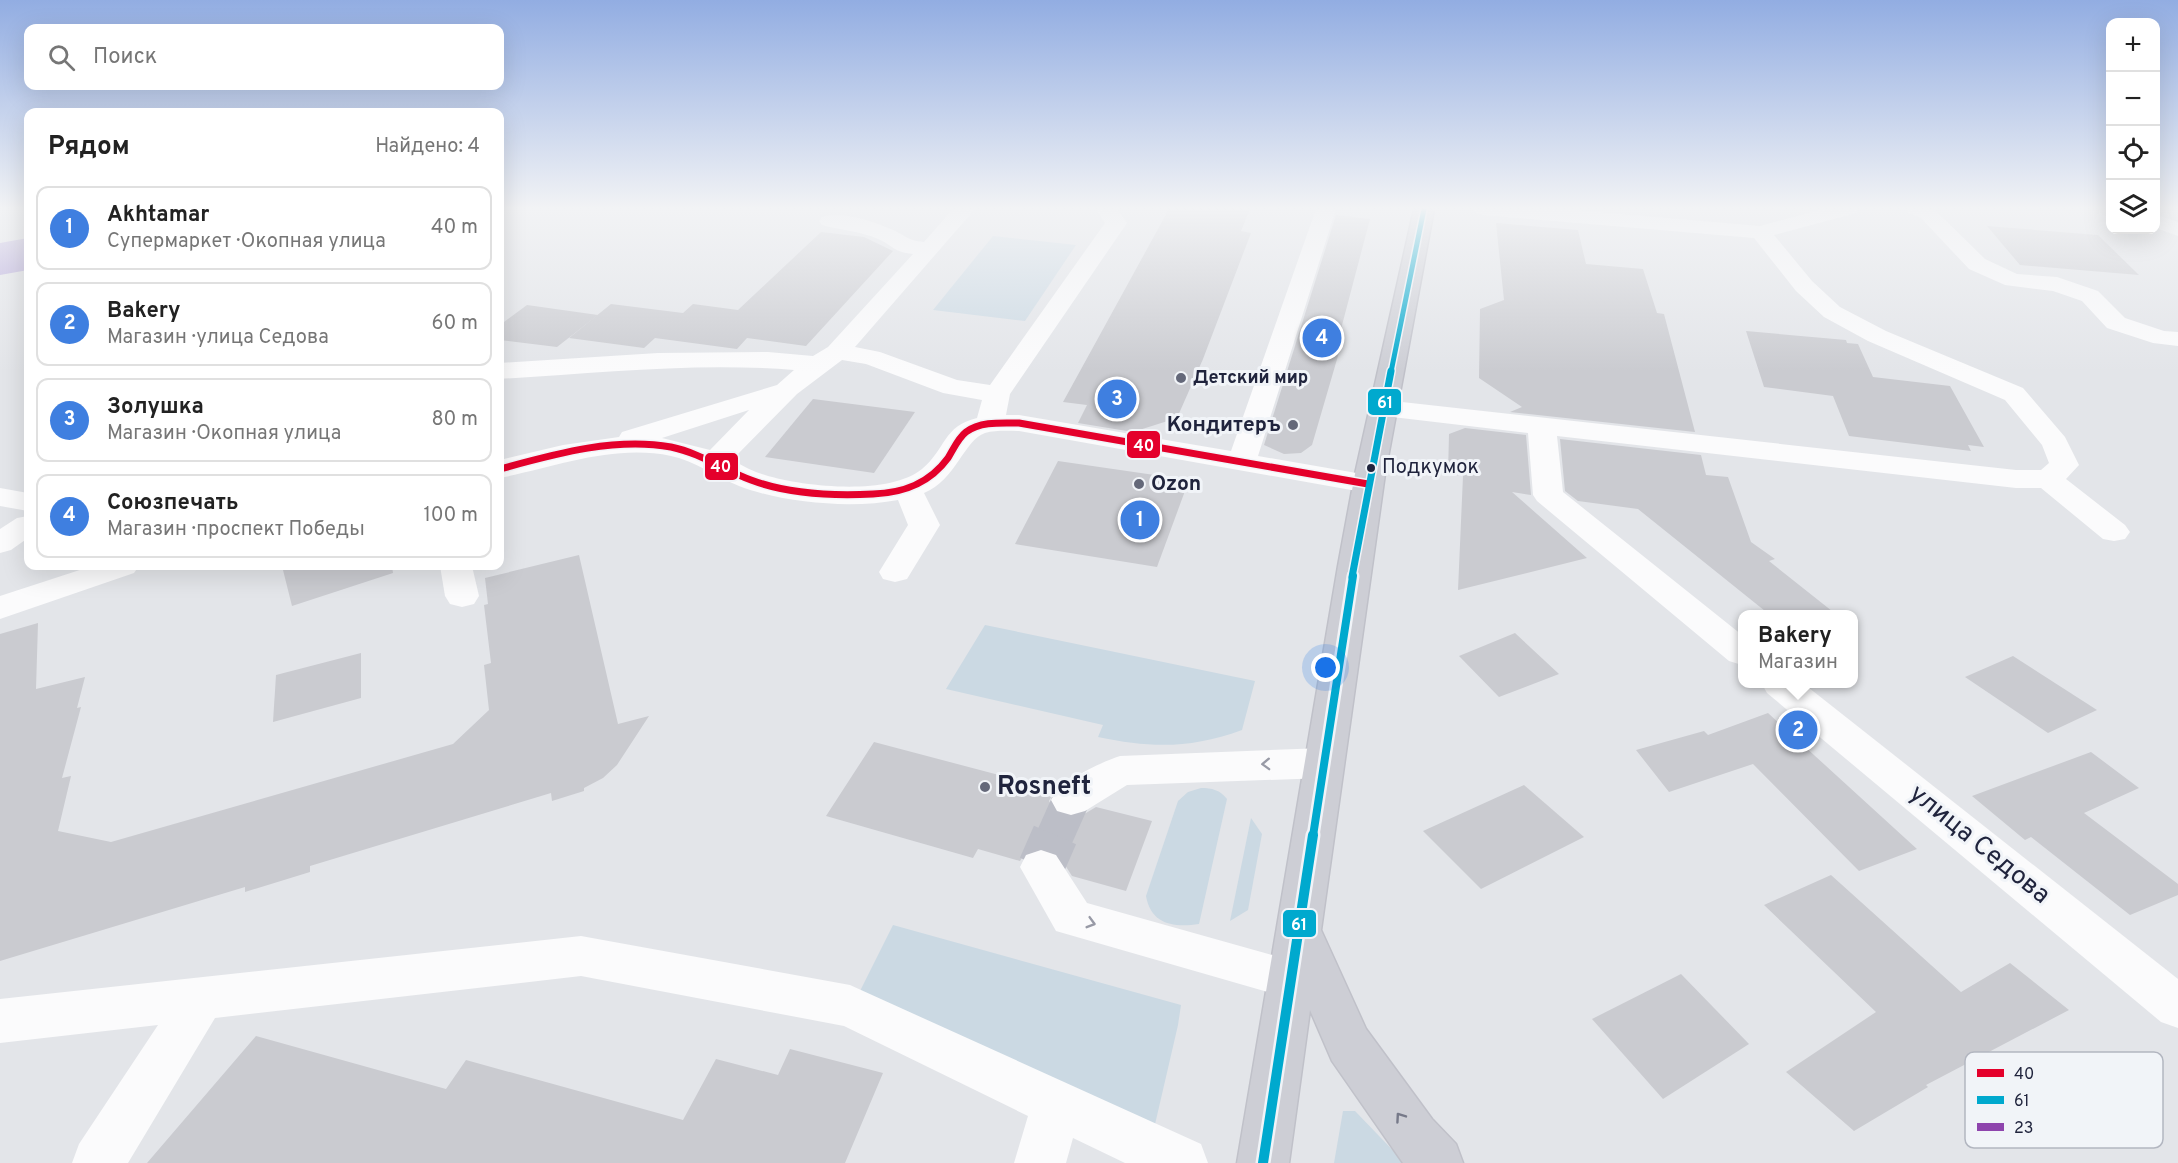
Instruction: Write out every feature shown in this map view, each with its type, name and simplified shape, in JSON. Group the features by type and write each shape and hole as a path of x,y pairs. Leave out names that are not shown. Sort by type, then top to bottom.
{"main road":[{"path":"1263,1163 1368,484 1413,263"},
{"path":"1298,930 1349,1045 1414,1137 1437,1163"}],"street":[{"path":"715,461 787,390 827,358 917,263"},
{"path":"990,423 997,394 1088,263"},
{"path":"1242,462 1308,263"},
{"path":"1785,263 1804,286 1832,312 1877,336 2014,393 2055,443 2064,465 2048,479"},
{"path":"1976,263 2013,280 2057,284 2090,296 2115,323 2162,338 2178,339"},
{"path":"504,371 658,361 871,357 952,387 997,394"},
{"path":"504,468 560,453 613,444 787,390"},
{"path":"1384,408 2016,479 2048,479 2114,531"},
{"path":"613,444 671,447 715,461 753,481 806,491 870,495 908,490 940,471 965,432 990,423 1019,423 1368,484"},
{"path":"1542,427 1548,495 1738,649"},
{"path":"895,572 924,525 908,490"},
{"path":"0,497 24,501"},
{"path":"0,543 24,528"},
{"path":"0,608 111,570"},
{"name":"улица Седова","path":"1785,688 2178,1007"},
{"path":"1071,800 1120,771 1324,763"},
{"path":"1041,867 1072,918 1292,979"},
{"path":"0,1021 581,956 850,1006 1182,1163"},
{"path":"98,1163 201,999"},
{"path":"1040,1163 1057,1104"}],"shaded area":[{"path":"971,263 1064,263 1025,321 933,310"},
{"path":"985,625 1255,681 1242,730 1205,741 1170,745 1136,743 1098,737 1103,725 946,689"},
{"path":"1201,788 1216,790 1227,799 1199,924 1172,924 1158,918 1153,913 1146,896 1178,801 1188,792"},
{"path":"1251,818 1262,834 1248,910 1230,921"},
{"path":"893,925 1181,1005 1153,1133 859,993"},
{"path":"1343,1111 1355,1111 1405,1163 1334,1163"}],"building":[{"path":"788,263 882,263 806,346 747,338 737,349 655,338 644,348 569,338 611,304 683,313 693,304 738,310"},
{"path":"1139,263 1239,263 1203,359 1177,418 1133,432 1078,423 1087,405 1063,402"},
{"path":"1321,263 1358,263 1336,348 1340,349 1312,445 1301,453 1284,454 1264,445"},
{"path":"1500,263 1586,263 1643,269 1657,313 1664,314 1695,432 1510,412 1522,407 1479,378 1480,309 1504,300"},
{"path":"2019,263 2127,263 2139,275"},
{"path":"527,305 598,315 557,347 504,340 504,322"},
{"path":"1746,331 1846,340 1847,343 1858,344 1873,377 1950,386 1984,447 1968,445 1971,451 1849,436 1833,396 1764,387"},
{"path":"813,399 915,412 874,473 765,457"},
{"path":"1465,428 1526,435 1531,495 1512,492 1587,558 1458,590 1463,476 1448,474 1449,434"},
{"path":"1560,439 1701,455 1706,475 1728,477 1751,542 1775,559 1769,561 1831,610 1764,610 1638,509 1578,501 1565,491"},
{"path":"1058,461 1189,480 1157,567 1015,544"},
{"path":"579,555 618,724 649,716 617,765 603,778 584,788 584,791 552,801 551,793 310,866 310,872 245,892 245,887 0,961 0,634 38,623 36,689 85,677 77,708 81,707 62,778 71,776 58,831 111,842 453,744 489,710 484,665 491,663 484,605 488,604 485,578"},
{"path":"283,570 393,570 393,573 292,606"},
{"path":"1515,633 1559,674 1499,697 1459,656"},
{"path":"361,653 361,698 273,722 276,675"},
{"path":"2013,656 2097,710 2048,733 1965,677"},
{"path":"1768,713 1917,849 1859,871 1753,764 1669,792 1636,750 1704,731 1708,735"},
{"path":"874,742 1014,779 1011,784 1052,795 1049,801 1055,812 1070,817 1086,813 1096,807 1152,821 1126,891 1072,876 1058,854 1042,848 1025,853 1020,861 978,849 973,858 826,816"},
{"path":"2091,752 2139,788 2084,813 2178,884 2178,895 2130,915 2031,837 2025,840 1972,796"},
{"path":"1524,785 1584,837 1481,889 1423,831"},
{"path":"1831,875 1961,992 2010,963 2069,1010 1989,1052 1965,1052 1965,1065 1926,1085 1928,1087 1854,1131 1786,1072 1876,1012 1764,905"},
{"path":"1681,974 1749,1044 1663,1099 1592,1019"},
{"path":"256,1036 446,1089 466,1060 683,1120 716,1059 778,1075 790,1049 883,1073 845,1163 147,1163"}],"tunnel":[{"path":"1055,836 1071,800"},
{"path":"1041,867 1055,835"}],"transit line":[{"name":"61","path":"1263,1163 1354,566 1370,474 1413,263"},
{"name":"40","path":"504,468 584,449 647,445 681,449 743,477 767,485 820,493 858,495 888,493 910,488 934,474 947,459 962,435 972,428 992,423 1019,423 1368,484"}],"place":[{"name":"Союзпечать","path":"1322,338"},
{"name":"Детский мир","path":"1181,378"},
{"name":"Золушка","path":"1117,399"},
{"name":"Кондитеръ","path":"1293,425"},
{"name":"Подкумок","path":"1371,468"},
{"name":"Ozon","path":"1139,484"},
{"name":"Akhtamar","path":"1140,520"},
{"name":"Bakery","path":"1798,730"},
{"name":"Rosneft","path":"985,787"}]}
